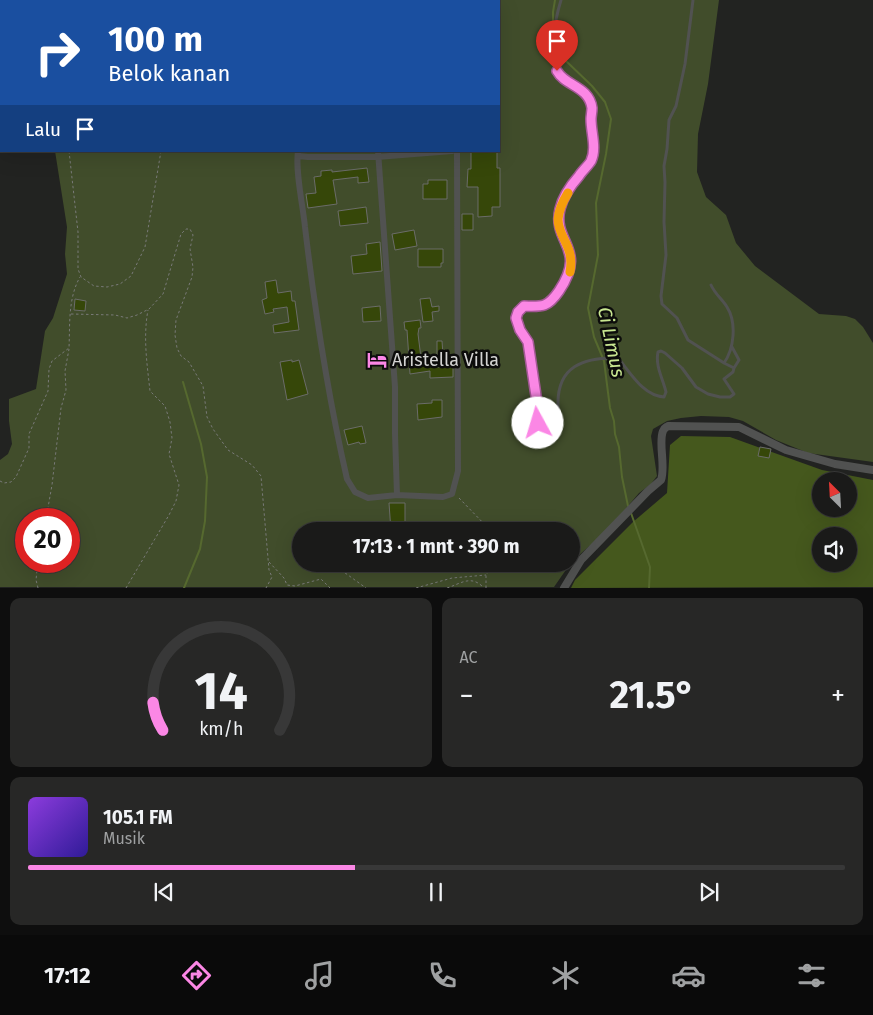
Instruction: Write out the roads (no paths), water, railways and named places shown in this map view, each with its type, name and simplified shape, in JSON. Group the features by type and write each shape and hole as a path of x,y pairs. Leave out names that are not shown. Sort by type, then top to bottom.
{"street":[{"path":"427,152 378,154 298,153 311,281 324,371 347,479 356,492 368,498 397,495 443,497 452,494 458,471 457,152"},
{"path":"378,154 395,387 397,495"},
{"path":"564,588 581,560 648,491 662,480 662,434 668,426 739,426 791,452 847,466 873,470"}],"lane":[{"path":"562,0 557,14 555,38 562,49 564,62 557,71 560,76 589,98 592,110 594,146 591,160 575,180 560,207 558,220 570,250 571,260 570,270 563,286 550,303 541,306 524,306 518,312 516,318 520,330 528,342 540,428 552,432 556,429 560,420 558,407 562,378 569,369 577,364 605,358 618,358 636,381 654,396 664,397 666,392 660,376 657,357 658,352 661,351 682,368 696,387 714,396 730,397 734,394 725,384 724,379 735,370 734,368 739,360 732,347"},
{"path":"693,0 685,64 676,106 669,120 664,166 666,262 661,296 662,304 676,318 688,340 734,368"},
{"path":"711,285 714,292 728,309 733,338 732,347 724,363"}],"waterway":[{"name":"Ci Limus","path":"553,30 555,0"},
{"name":"Ci Limus","path":"553,35 554,45 561,55"},
{"name":"Ci Limus","path":"564,59 592,86 605,102 611,119 596,203 598,255 588,308 594,337 604,361 610,408 619,447 622,477 628,506"},
{"path":"183,382 201,444 207,477 205,521 200,549 184,588"},
{"name":"Ci Limus","path":"631,513 650,567 649,588"}],"place":[{"name":"Aristella Villa","path":"377,360"}]}
